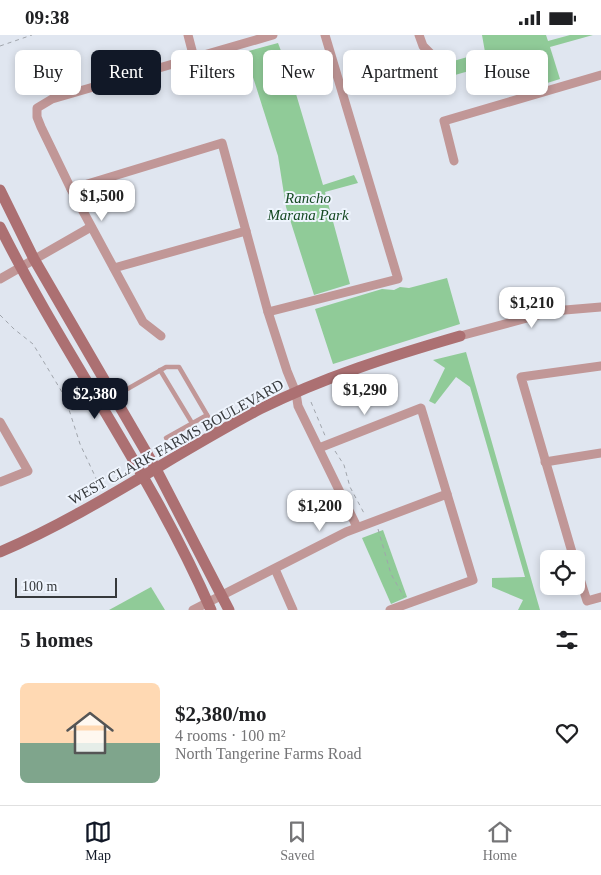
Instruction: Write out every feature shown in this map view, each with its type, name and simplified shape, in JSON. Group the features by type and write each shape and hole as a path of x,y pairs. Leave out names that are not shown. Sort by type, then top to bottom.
{"street":[{"path":"188,35 192,50"},
{"path":"221,50 273,35"},
{"path":"268,312 398,279 325,35"},
{"path":"419,35 422,46 426,50"},
{"path":"161,336 143,322 91,227 41,127 37,117 37,108 52,99 171,65"},
{"path":"454,161 444,121 601,75"},
{"path":"71,189 222,143 268,312 296,393 298,406 357,527"},
{"path":"0,190 34,259 156,469 229,610"},
{"path":"0,227 20,267 143,476 210,607"},
{"path":"0,279 91,227"},
{"path":"114,268 246,231"},
{"name":"WEST CLARK FARMS BOULEVARD","path":"0,552 46,531 218,433 296,393 378,361 460,336 553,311 601,307"},
{"path":"571,550 521,377 601,366"},
{"path":"319,448 421,409 473,581 390,610"},
{"path":"0,422 28,471 0,482"},
{"path":"545,462 578,455 601,453"},
{"path":"193,610 210,607 222,596 357,527 447,494"},
{"path":"275,569 293,610"},
{"path":"585,595 587,601 601,597"}],"lane":[{"path":"114,397 166,367 179,367 218,433"},
{"path":"160,370 192,423"},
{"path":"166,438 207,415"}],"path":[{"path":"0,46 32,35"},
{"path":"0,315 6,323 33,344 65,397 80,444 106,498"},
{"path":"311,402 323,433 344,465 350,487 371,522 379,530 390,574 404,598 402,605"}],"green space":[{"path":"482,35 546,35 548,41 570,35 593,35 550,47 560,79 548,83 548,50 485,50"},
{"name":"Rancho Marana Park","path":"278,43 281,50 263,50 263,95 296,95 323,185 354,175 358,183 325,192 350,284 314,295 286,207 278,156 253,77 252,50"},
{"path":"466,57 466,72 456,75 456,60"},
{"path":"447,278 460,324 333,364 315,309 382,289 409,288"},
{"path":"466,352 540,610 518,610 523,600 492,587 492,578 525,577 470,387 456,377 435,404 429,401 445,368 433,360"},
{"path":"383,530 407,597 391,604 362,538"},
{"path":"151,587 165,610 109,610"}]}
